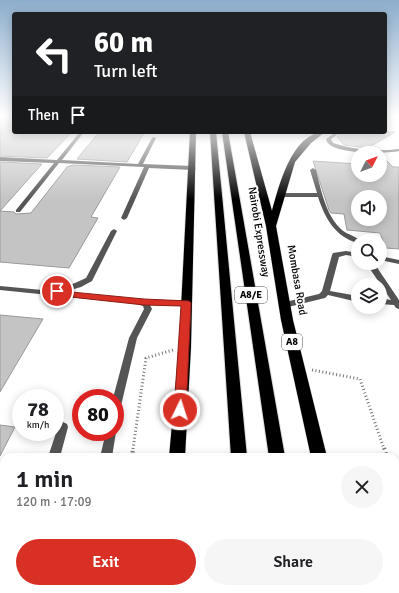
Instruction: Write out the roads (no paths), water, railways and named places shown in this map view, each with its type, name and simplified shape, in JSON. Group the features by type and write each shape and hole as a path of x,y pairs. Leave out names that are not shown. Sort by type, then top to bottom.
{"highway":[{"path":"177,453 185,347 193,145"},
{"name":"A8/E","path":"214,145 239,453"},
{"name":"Nairobi Expressway","path":"227,145 276,453"},
{"name":"Mombasa Road","path":"250,145 270,226 284,304 318,453"},
{"path":"270,226 281,195 286,172 295,156 304,145"}],"lane":[{"path":"18,210 72,145"},
{"path":"140,166 151,145"},
{"path":"333,145 345,149 374,151 399,150"},
{"path":"0,159 193,168"},
{"path":"124,218 147,166"},
{"path":"313,170 320,195 335,228 344,236 351,238"},
{"path":"281,195 320,195"},
{"path":"55,293 59,290 78,286 88,279 114,231"},
{"path":"284,304 317,298 326,292 336,256 346,253 351,254"},
{"path":"387,259 399,262"},
{"path":"375,270 398,304"},
{"path":"0,288 144,302 186,303"},
{"path":"326,292 351,298"},
{"path":"118,389 133,338 148,309 144,302"},
{"path":"387,302 398,304"},
{"path":"55,453 59,441"},
{"path":"107,453 109,441"}]}
